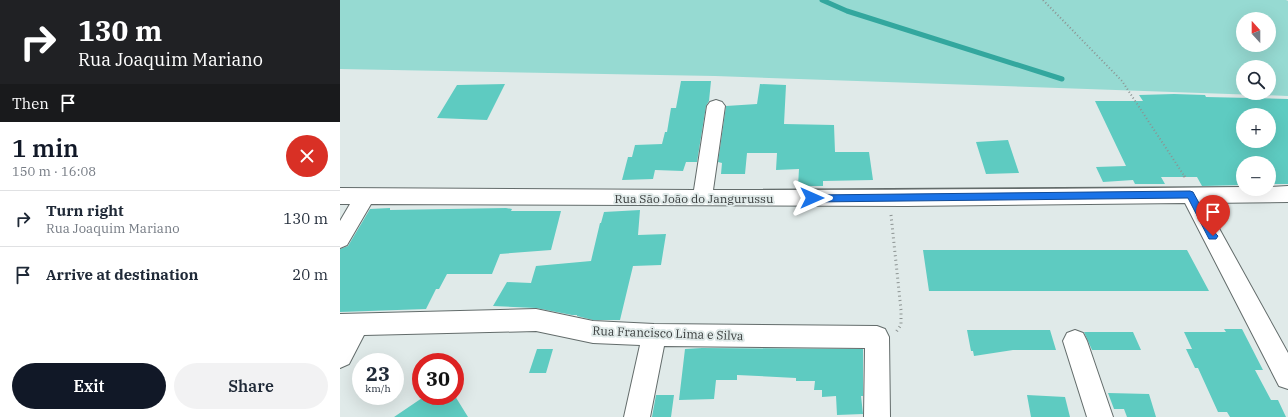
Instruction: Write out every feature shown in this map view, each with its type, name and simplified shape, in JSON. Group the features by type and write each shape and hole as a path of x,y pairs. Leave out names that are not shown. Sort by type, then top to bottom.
{"street":[{"path":"702,198 716,106"},
{"name":"Rua São João do Jangurussu","path":"340,196 890,198 1288,194"},
{"path":"1193,195 1288,377"},
{"path":"340,240 365,196"},
{"name":"Rua Francisco Lima e Silva","path":"349,325 536,320 593,332 654,335 877,337 877,417"},
{"path":"340,356 349,325"},
{"path":"637,417 654,335"},
{"path":"1075,341 1100,417"}],"path":[{"path":"1043,0 1122,81 1139,104 1193,195"},
{"path":"890,198 901,310"}],"shaded area":[{"path":"340,0 1288,1 1288,96 1276,96 1276,60 1236,60 1236,94 715,76 340,69"}],"building":[{"path":"681,81 711,81 709,101 706,106 697,162 686,162 683,171 655,170 653,179 622,180 628,157 632,157 635,145 662,144 665,132 667,132 671,108 676,108"},
{"path":"505,84 487,120 437,118 457,85"},
{"path":"760,84 786,85 784,124 834,125 835,152 869,152 873,180 823,181 823,186 798,186 799,169 776,170 777,153 747,153 745,174 721,174 722,163 718,162 726,106 757,104"},
{"path":"1139,95 1205,95 1206,97 1236,98 1236,100 1288,99 1288,184 1276,184 1276,156 1236,156 1236,185 1202,186 1197,177 1161,177 1165,184 1135,184 1133,180 1103,182 1096,167 1126,166 1095,101 1143,101"},
{"path":"1008,140 1019,173 986,174 976,142"},
{"path":"390,208 390,210 506,208 512,209 511,211 561,211 551,250 500,254 492,274 447,274 439,289 436,289 426,309 340,312 340,249 348,246 370,209"},
{"path":"640,210 638,235 666,234 661,265 633,266 620,320 593,320 577,315 536,308 493,306 507,282 531,283 536,266 591,261 604,212"},
{"path":"923,250 1187,250 1209,291 929,291"},
{"path":"1224,329 1242,329 1263,370 1255,370 1271,400 1278,400 1286,417 1230,417 1227,412 1218,412 1198,368 1195,368 1186,349 1192,349 1184,332 1226,332"},
{"path":"967,330 1050,330 1056,350 1013,350 974,356 973,351 971,351"},
{"path":"1084,332 1133,332 1141,350 1092,350"},
{"path":"537,349 553,349 546,373 529,373"},
{"path":"685,349 863,349 863,396 861,396 863,414 837,415 836,396 822,397 822,390 814,390 815,381 796,381 796,378 737,375 737,380 716,380 714,399 679,400"},
{"path":"1108,393 1149,394 1156,417 1127,417 1124,409 1114,409"},
{"path":"656,395 674,395 671,417 652,417"},
{"path":"1027,395 1065,397 1070,417 1031,417"},
{"path":"412,405 461,405 468,417 394,417"}],"waterway":[{"path":"822,0 847,11 1062,79"}],"route":[{"path":"812,198 1190,194 1213,236"}]}
